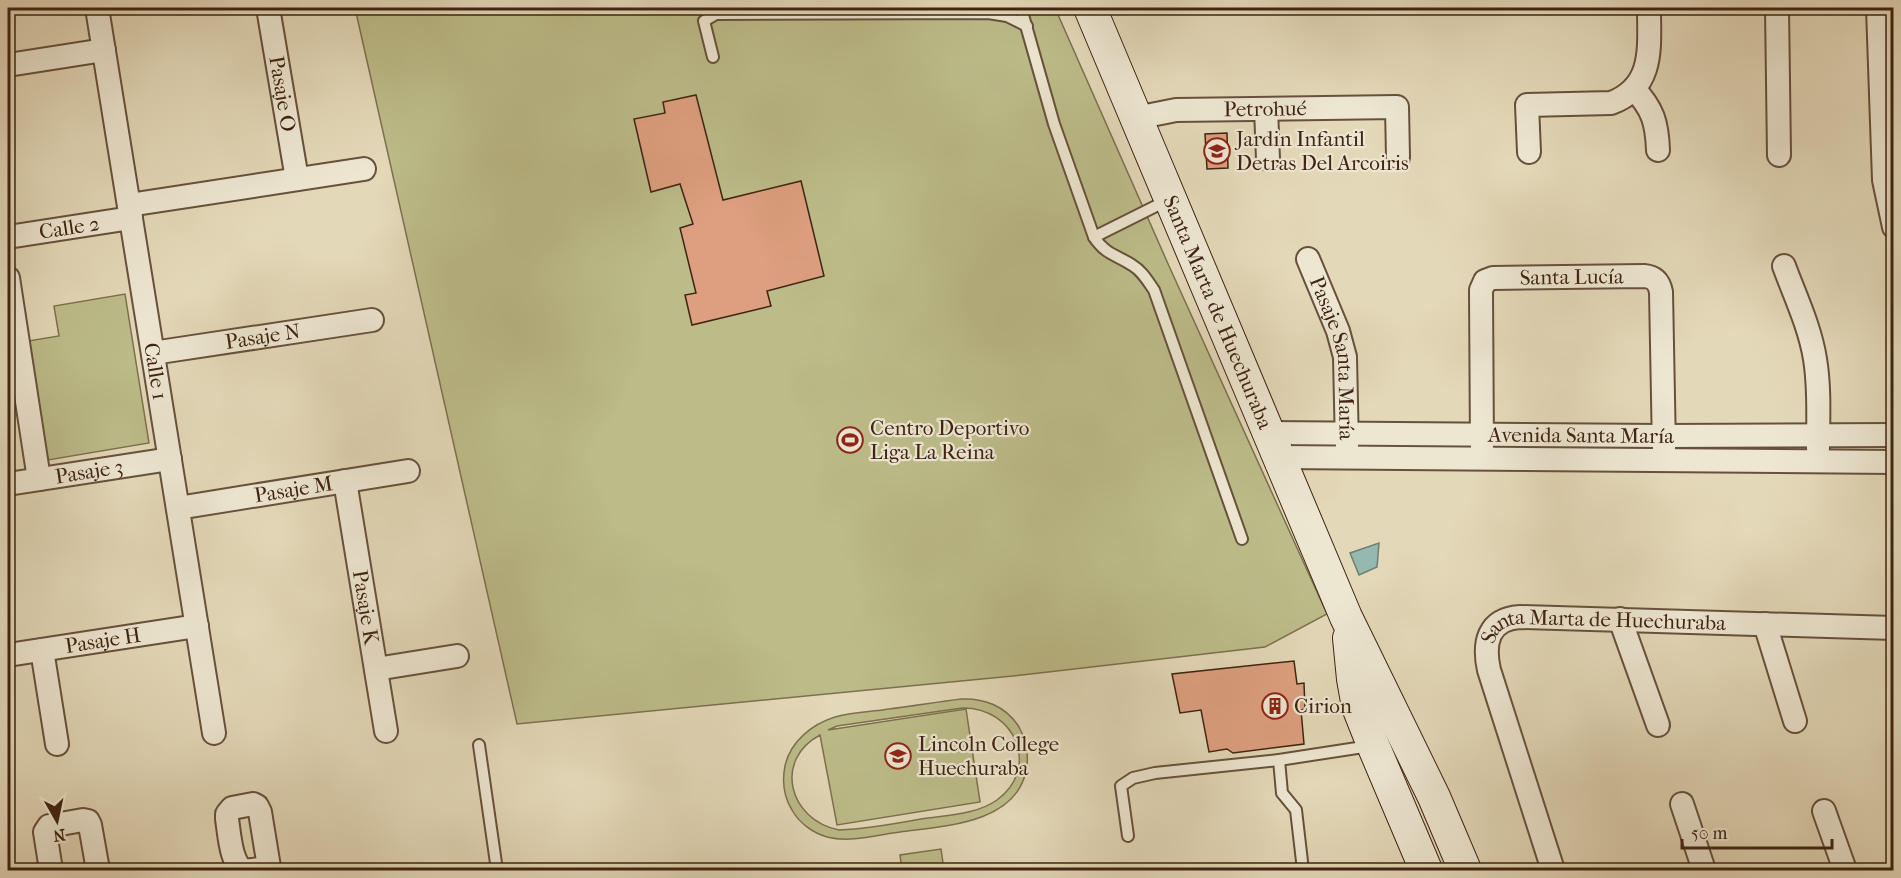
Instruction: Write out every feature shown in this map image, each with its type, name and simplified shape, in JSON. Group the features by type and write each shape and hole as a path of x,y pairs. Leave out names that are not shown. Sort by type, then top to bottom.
{"street":[{"name":"Calle 1","path":"97,8 214,733"},
{"name":"Pasaje O","path":"268,8 297,179"},
{"name":"Santa Marta de Huechuraba","path":"1090,8 1346,616 1434,797 1466,870"},
{"path":"1529,152 1527,105 1611,103 1621,100 1634,89 1642,77 1649,57 1649,8"},
{"path":"1777,8 1779,155"},
{"path":"1878,8 1884,180 1892,220"},
{"path":"8,65 104,50"},
{"path":"1634,89 1647,103 1655,118 1658,150"},
{"name":"Petrohué","path":"1136,118 1176,110 1397,107 1398,157"},
{"path":"1266,109 1268,159"},
{"path":"130,212 297,179 364,169"},
{"name":"Calle 2","path":"8,237 130,212"},
{"name":"Pasaje Santa María","path":"1308,259 1338,331 1345,357 1347,459"},
{"path":"1784,266 1813,347 1818,386 1818,462"},
{"name":"Santa Lucía","path":"1482,460 1481,290 1485,281 1493,278 1644,276 1656,280 1661,292 1664,461"},
{"path":"8,278 39,479"},
{"name":"Pasaje N","path":"153,353 372,320"},
{"name":"Avenida Santa María","path":"1274,445 1347,435 1893,435"},
{"name":"Avenida Santa María","path":"1274,445 1347,459 1893,462"},
{"name":"Pasaje 3","path":"8,484 170,459"},
{"name":"Pasaje M","path":"178,508 408,471"},
{"name":"Pasaje K","path":"345,481 386,731"},
{"name":"Santa Marta de Huechuraba","path":"1346,616 1358,707 1426,870"},
{"name":"Santa Marta de Huechuraba","path":"1553,870 1486,657 1488,640 1496,625 1503,620 1511,618 1620,619 1893,628"},
{"path":"1620,619 1658,724"},
{"path":"1765,624 1795,721"},
{"name":"Pasaje H","path":"8,656 197,626"},
{"path":"42,650 57,744"},
{"path":"376,669 457,656"},
{"path":"1682,804 1704,870"},
{"path":"1824,811 1845,870"},
{"path":"51,870 46,828 83,820 88,821 90,825 98,870"}],"lane":[{"path":"1021,8 1054,124 1094,237 1101,248 1131,264 1142,273 1154,290 1242,539"},
{"path":"712,57 704,21 716,14 988,13 1007,16 1027,26"},
{"path":"1094,237 1170,199"},
{"path":"479,745 497,870"},
{"path":"1128,836 1121,786 1133,778 1155,773 1279,760 1373,745"},
{"path":"1279,760 1282,793 1296,810 1303,870"}],"green space":[{"name":"Centro Deportivo Liga La Reina","path":"355,8 1055,8 1327,614 1265,647 1022,675 517,724"},
{"path":"125,294 149,443 48,460 28,341 59,336 54,306"},
{"path":"961,699 978,700 994,705 1008,714 1022,732 1026,743 1026,771 1019,789 1008,802 993,812 956,824 854,839 836,839 822,835 807,827 795,815 785,794 785,766 792,749 810,729 841,715","holes":["962,708 981,710 996,717 1008,728 1016,742 1019,757 1018,772 1010,787 989,805 960,814 839,830 822,824 808,814 799,802 793,788 792,773 796,759 805,746 820,735 837,825 980,802 966,709 828,730 837,726"]},
{"path":"941,849 944,870 902,870 900,855"}],"water":[{"path":"1379,543 1377,567 1359,575 1350,553"}],"building":[{"path":"696,95 723,200 801,181 824,276 767,291 771,306 692,325 685,295 696,293 680,228 693,224 680,184 651,192 634,119 665,113 663,102"},
{"name":"Jardin Infantil Detras Del Arcoiris","path":"1227,133 1228,168 1207,169 1205,134"},
{"name":"Cirion","path":"1294,661 1297,684 1304,683 1305,709 1301,710 1304,744 1233,753 1227,749 1209,752 1201,710 1180,713 1172,674"}],"place":[{"name":"Jardin Infantil Detras Del Arcoiris","path":"1217,151"},
{"name":"Centro Deportivo Liga La Reina","path":"850,440"},
{"name":"Cirion","path":"1275,706"},
{"name":"Lincoln College Huechuraba","path":"898,756"}]}
